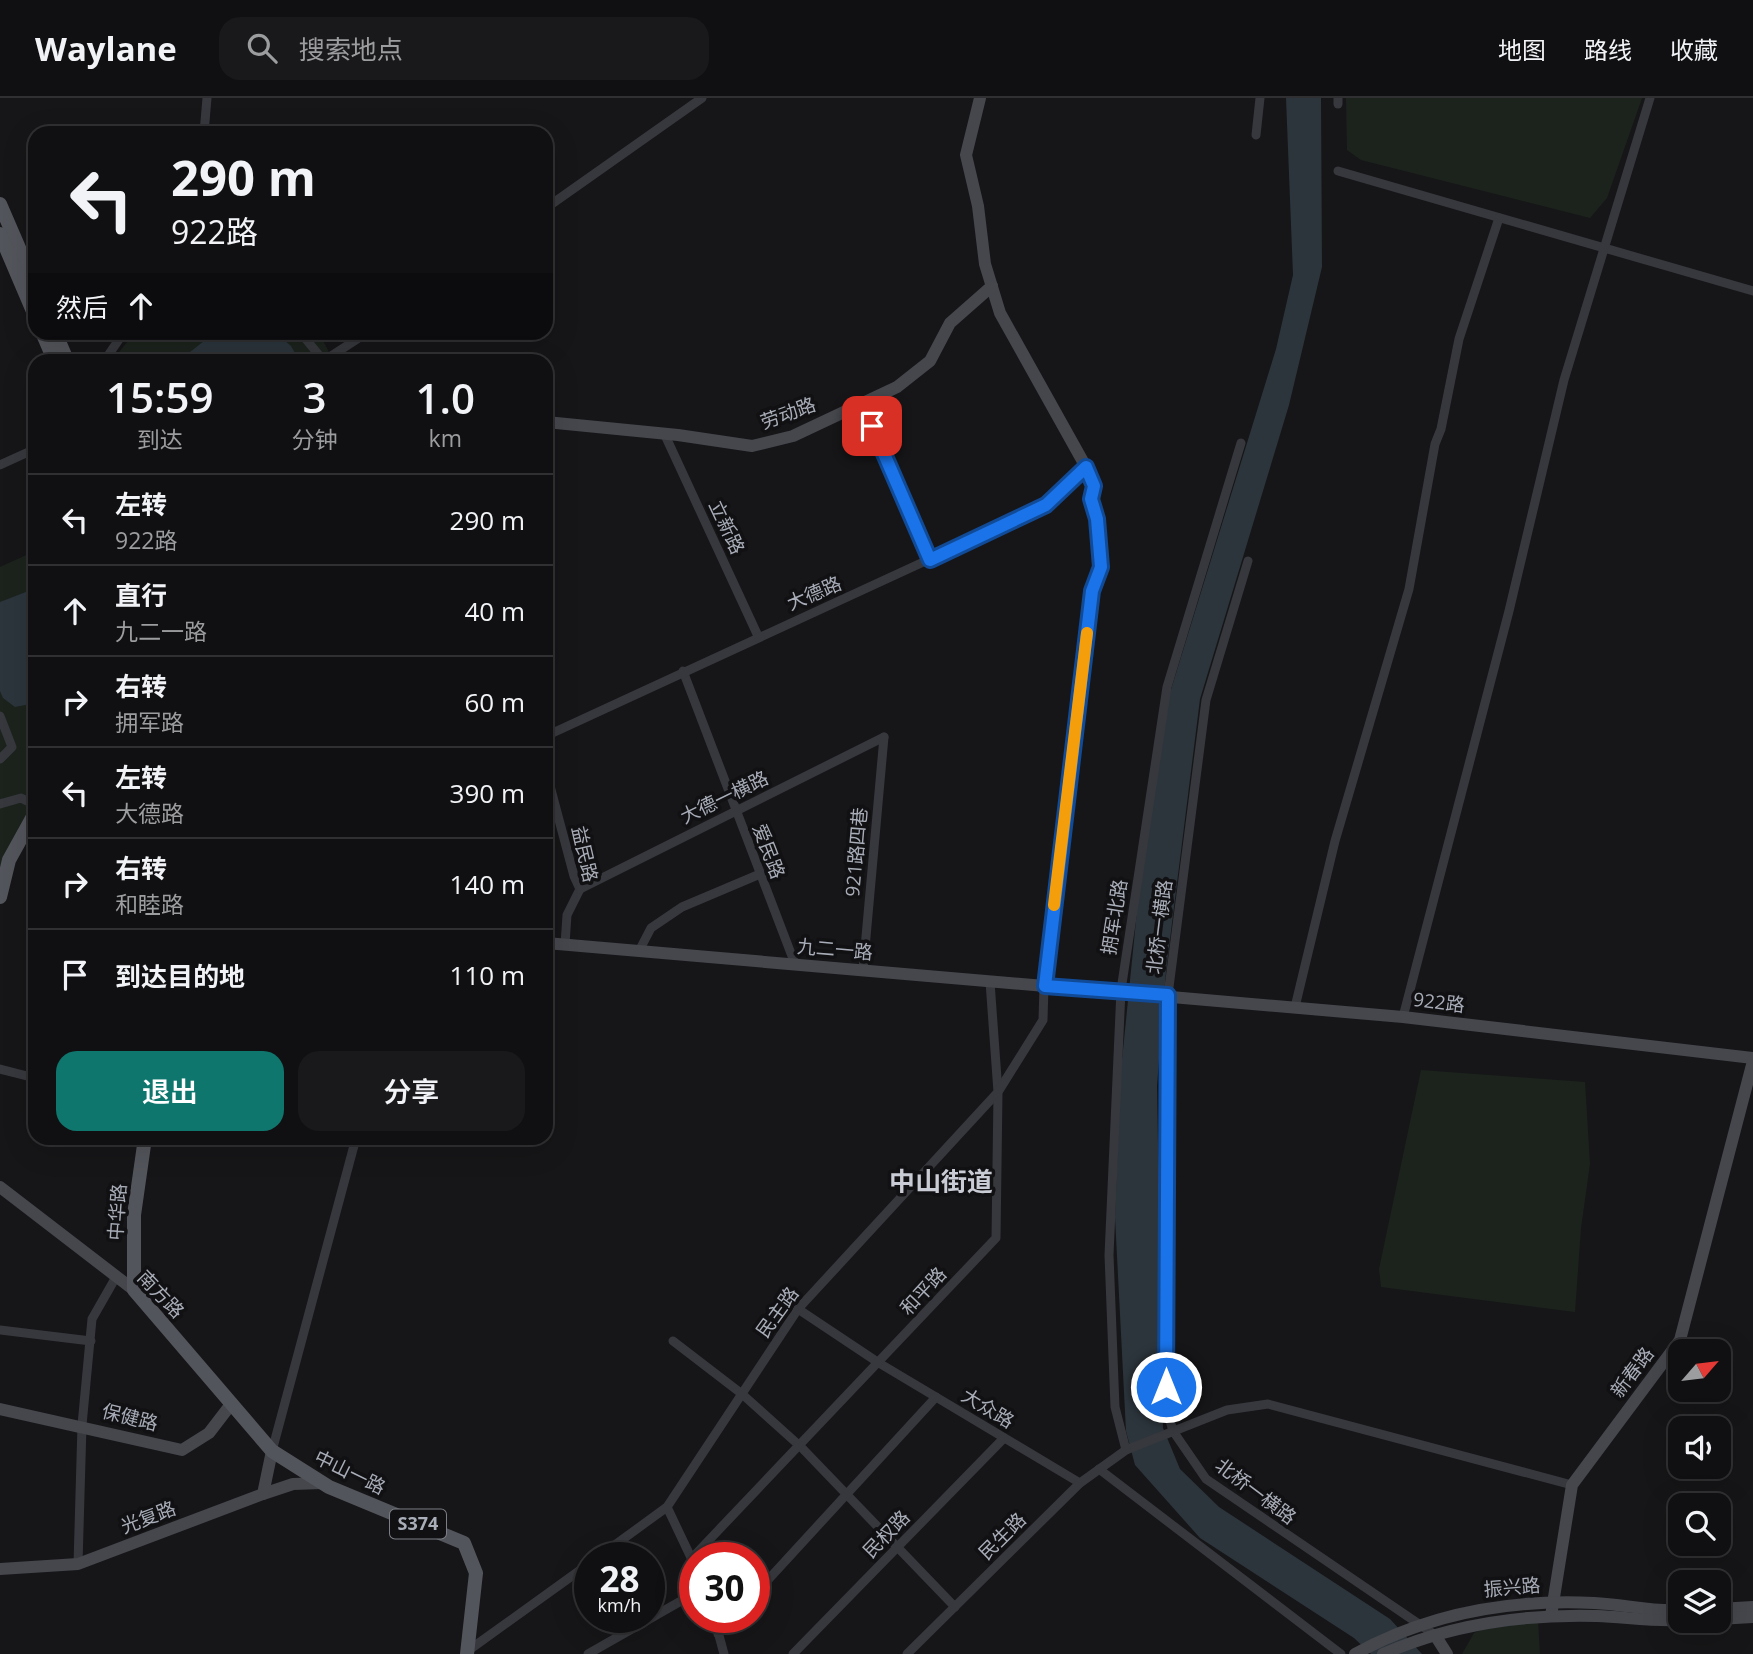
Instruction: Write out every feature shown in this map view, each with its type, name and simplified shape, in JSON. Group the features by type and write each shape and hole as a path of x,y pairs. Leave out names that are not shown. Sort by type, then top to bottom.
{"main road":[{"path":"0,204 28,269"},
{"path":"0,234 28,300"},
{"path":"0,897 3,872 28,835"},
{"name":"中华路","path":"134,1290 134,1215 144,1145"},
{"name":"南方路","path":"134,1290 272,1451"},
{"name":"中山一路","path":"272,1451 322,1483 464,1543 476,1573 468,1652"}],"street":[{"path":"205,126 207,98"},
{"path":"553,203 702,98"},
{"path":"980,98 967,155 978,206 985,264 1000,313 1094,486 1091,499 1097,519 1101,567 1092,591 1043,1020 998,1092"},
{"path":"1256,135 1261,98"},
{"path":"1402,1017 1509,611 1563,380 1650,98"},
{"path":"1338,171 1753,291"},
{"path":"1296,1007 1335,841 1409,589 1435,443 1441,429 1459,339 1499,218"},
{"name":"劳动路","path":"553,423 664,433 752,446 793,436 897,387 930,361 950,323 992,286"},
{"path":"307,340 319,354"},
{"path":"335,354 357,340"},
{"path":"862,403 930,560"},
{"name":"立新路","path":"664,433 758,636"},
{"name":"拥军北路","path":"1126,1450 1115,1407 1110,1255 1121,990 1167,687 1241,443"},
{"path":"0,466 28,452"},
{"name":"大德路","path":"553,733 1046,505 1086,467"},
{"name":"北桥一横路","path":"1248,561 1206,700 1168,995 1167,1410 1173,1431 1189,1459 1222,1492 1414,1632"},
{"name":"爱民路","path":"682,671 795,964"},
{"path":"0,716 12,747 0,759"},
{"name":"大德一横路","path":"580,889 884,737"},
{"name":"921路四巷","path":"863,970 884,737"},
{"path":"0,804 21,798 28,802"},
{"name":"益民路","path":"553,798 573,876 580,889 567,915 565,944"},
{"path":"639,951 650,928 682,907 760,874"},
{"name":"九二一路","path":"553,943 990,982 1121,990"},
{"name":"和平路","path":"712,1542 996,1238 998,1092 990,982"},
{"name":"922路","path":"1121,990 1402,1017 1753,1060"},
{"name":"新春路","path":"1551,1609 1572,1485 1680,1340 1753,1060"},
{"path":"0,1069 28,1076"},
{"name":"民主路","path":"619,1542 667,1507 798,1309 998,1092"},
{"path":"263,1493 354,1145"},
{"name":"南方路","path":"0,1187 134,1290"},
{"path":"78,1564 82,1425 92,1319 116,1277"},
{"name":"大众路","path":"798,1309 879,1363 1080,1483"},
{"path":"0,1330 91,1341"},
{"path":"673,1341 742,1394 801,1447 955,1607"},
{"path":"770,1578 936,1397"},
{"name":"保健路","path":"0,1409 82,1425 182,1450 209,1433 232,1403"},
{"name":"民生路","path":"907,1654 1080,1483 1126,1450 1227,1410 1268,1404 1572,1485"},
{"name":"民权路","path":"793,1654 1004,1438"},
{"path":"1099,1469 1341,1654"},
{"name":"光复路","path":"0,1569 78,1564 263,1493 293,1484 322,1483"},
{"path":"667,1507 684,1542"},
{"path":"468,1652 574,1575"},
{"path":"589,1654 679,1602"},
{"name":"振兴路","path":"1358,1652 1495,1606 1668,1619"},
{"path":"1731,1608 1753,1607"},
{"name":"振兴路","path":"1414,1632 1435,1635 1551,1609 1668,1610"},
{"path":"1731,1618 1753,1617"},
{"path":"1383,1654 1414,1632"},
{"path":"718,1634 724,1654"},
{"path":"1435,1635 1447,1654"}],"shaded area":[{"path":"1286,98 1321,98 1322,267 1289,405 1200,699 1166,971 1157,1086 1163,1428 1180,1469 1219,1507 1390,1619 1422,1654 1371,1654 1354,1638 1200,1538 1135,1465 1126,1431 1115,1217 1121,1070 1138,901 1169,696 1276,349 1293,275"},
{"path":"1346,98 1642,98 1607,198 1590,218 1361,160 1347,150"},
{"path":"129,340 323,340 330,354 118,354"},
{"path":"205,340 284,340 296,354 188,354"},
{"path":"28,554 28,817 0,868 0,567"},
{"path":"28,591 28,704 15,707 3,698 0,691 0,602"},
{"path":"1421,1070 1585,1082 1590,1164 1581,1228 1575,1312 1381,1287 1379,1269"},
{"path":"1538,1621 1540,1654 1462,1654 1474,1633"}],"slow traffic":[{"path":"1054,905 1087,633"}],"district":[{"name":"中山街道","path":"941,1182"}],"route":[{"path":"872,426 930,560 1046,505 1086,467 1094,486 1091,499 1097,519 1101,567 1092,591 1045,986 1168,995 1166,1387"}]}
